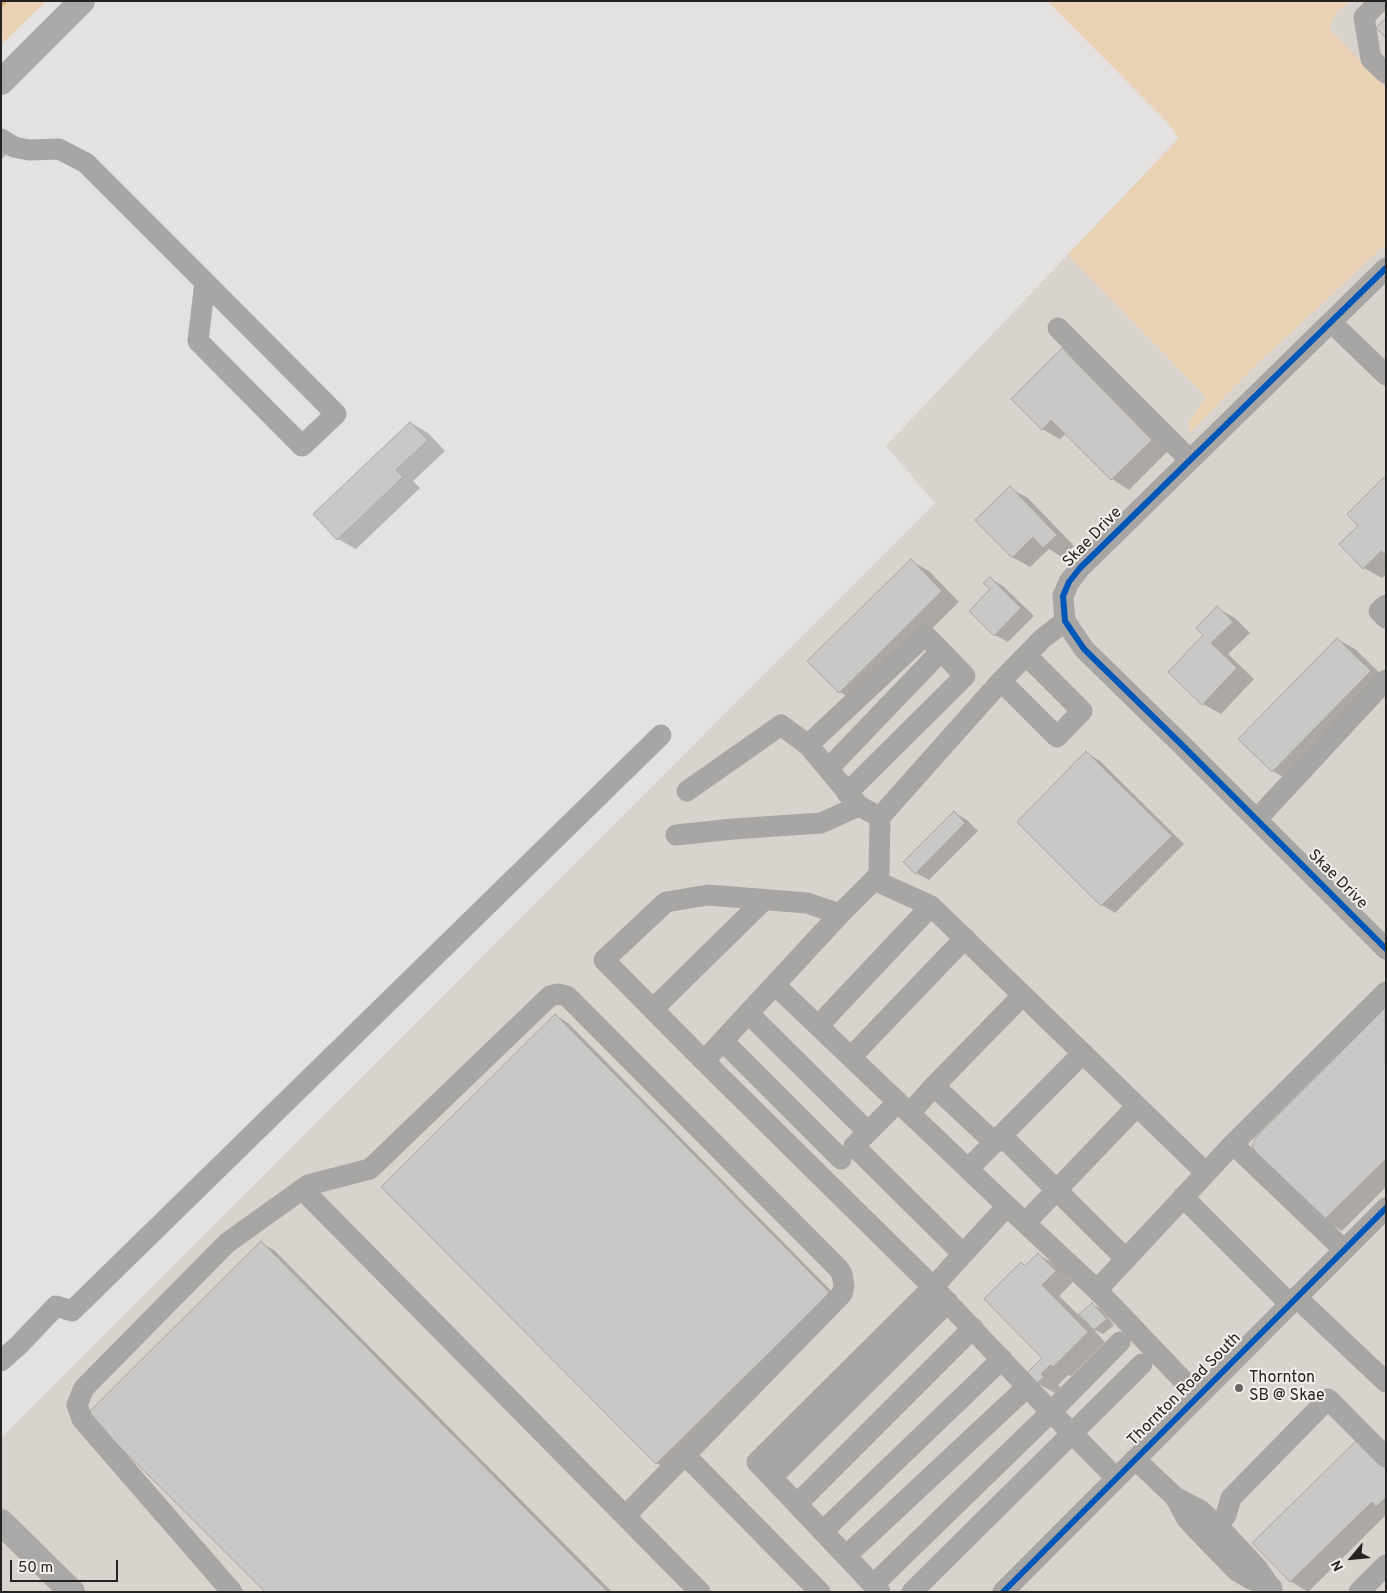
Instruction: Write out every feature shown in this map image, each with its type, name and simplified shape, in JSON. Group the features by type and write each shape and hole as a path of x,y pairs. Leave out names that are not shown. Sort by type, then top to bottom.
{"main road":[{"path":"1,82 82,1"},
{"path":"1,1522 72,1592"}],"street":[{"path":"1380,1 1364,17 1372,59 1386,74"},
{"path":"1,139 14,147 29,150 59,149 86,163 205,282 336,414 302,446 198,341 205,282"},
{"name":"Skae Drive","path":"1386,268 1074,575 1063,596 1065,621 1084,649 1386,949"},
{"path":"1331,322 1386,375"},
{"path":"1058,328 1190,460"},
{"path":"1386,605 1379,611 1386,618"},
{"path":"704,1061 840,914 874,880 879,873 880,817 1001,681 1042,639 1065,621"},
{"path":"676,834 821,824 853,800 964,676 925,635 808,745"},
{"path":"828,769 941,651"},
{"path":"1001,681 1057,737 1082,711 1027,656"},
{"path":"1257,820 1386,680"},
{"path":"687,791 781,725 808,745 853,800 880,817"},
{"path":"1,1360 56,1306 72,1311 661,735"},
{"path":"874,880 931,906 1206,1173"},
{"path":"840,914 807,903 708,895 666,902 604,960 973,1328 1027,1387 1116,1478"},
{"path":"653,1009 764,900"},
{"path":"818,1026 931,906"},
{"path":"851,1057 965,938"},
{"path":"775,984 1097,1290 1198,1396"},
{"path":"1097,1290 1233,1144 1385,993"},
{"path":"232,1592 82,1419 78,1405 84,1388 227,1243 308,1185 370,1169 550,996 558,994 567,996 831,1261 842,1274 844,1286 842,1294 624,1516"},
{"path":"823,1178 855,1146 934,1086 1023,995"},
{"path":"748,1013 855,1146 963,1254"},
{"path":"722,1041 855,1146"},
{"path":"968,1169 1083,1053"},
{"path":"934,1086 1056,1190 1126,1259"},
{"path":"1025,1223 1137,1106"},
{"path":"1233,1144 1344,1250"},
{"path":"302,1189 700,1592"},
{"path":"1183,1197 1293,1300 1386,1382"},
{"path":"1007,1206 963,1254 940,1295 772,1477 877,1588 1120,1342"},
{"name":"Thornton Road South","path":"1003,1592 1386,1208"},
{"path":"797,1504 973,1328"},
{"path":"823,1531 1002,1359"},
{"path":"912,1592 1142,1364"},
{"path":"846,1556 1027,1387"},
{"path":"1218,1526 1226,1515 1231,1498 1328,1399 1386,1457"},
{"path":"685,1455 820,1592"},
{"path":"1135,1459 1175,1498 1196,1530 1236,1570 1273,1590"},
{"path":"1175,1498 1200,1510 1218,1526 1258,1569 1273,1590"},
{"path":"1360,1592 1386,1565"}],"shaded area":[{"path":"1,1 46,1 1,45"},
{"path":"1047,1 1349,1 1336,14 1329,28 1386,88 1386,244 1253,368 1190,433 1188,423 1206,397 1068,255 1179,138 1169,124"},
{"path":"1315,1 1386,1 1386,1592 1,1592 1,1438 935,503 886,446 1170,147"}],"building":[{"path":"1386,18 1386,38 1376,28"},
{"path":"1062,348 1152,440 1111,480 1051,420 1042,430 1011,399"},
{"path":"410,422 428,440 396,470 403,477 337,540 313,514"},
{"path":"1386,475 1386,555 1381,551 1363,569 1339,544 1358,526 1347,514"},
{"path":"1010,486 1057,535 1043,548 1033,537 1012,558 975,520"},
{"path":"911,559 942,591 839,693 807,661"},
{"path":"990,577 1021,608 994,636 969,611 990,589 983,583"},
{"path":"1217,606 1233,622 1211,643 1237,668 1202,705 1168,672 1203,635 1196,628"},
{"path":"1337,638 1371,671 1272,772 1238,739"},
{"path":"1086,751 1172,836 1101,906 1017,822"},
{"path":"954,811 965,823 915,874 903,862"},
{"path":"1385,1008 1386,1159 1323,1221 1257,1154 1252,1146 1256,1137"},
{"path":"555,1014 830,1293 656,1464 381,1187"},
{"path":"261,1241 608,1592 265,1592 87,1414"},
{"path":"1038,1253 1056,1271 1042,1285 1088,1332 1053,1367 1050,1365 1041,1374 1044,1377 1036,1384 1026,1374 1042,1358 984,1299 1021,1262 1025,1266"},
{"path":"1092,1303 1107,1319 1094,1330 1079,1314"},
{"path":"1358,1439 1386,1468 1386,1497 1376,1507 1372,1502 1290,1582 1252,1543"}],"waterway":[{"path":"1,5 5,1"}],"cycle path":[{"path":"1386,268 1080,568 1069,582 1063,596 1065,621 1084,649 1386,949"},
{"path":"1003,1592 1386,1208"}],"place":[{"name":"Thornton SB @ Skae","path":"1239,1388"}]}
